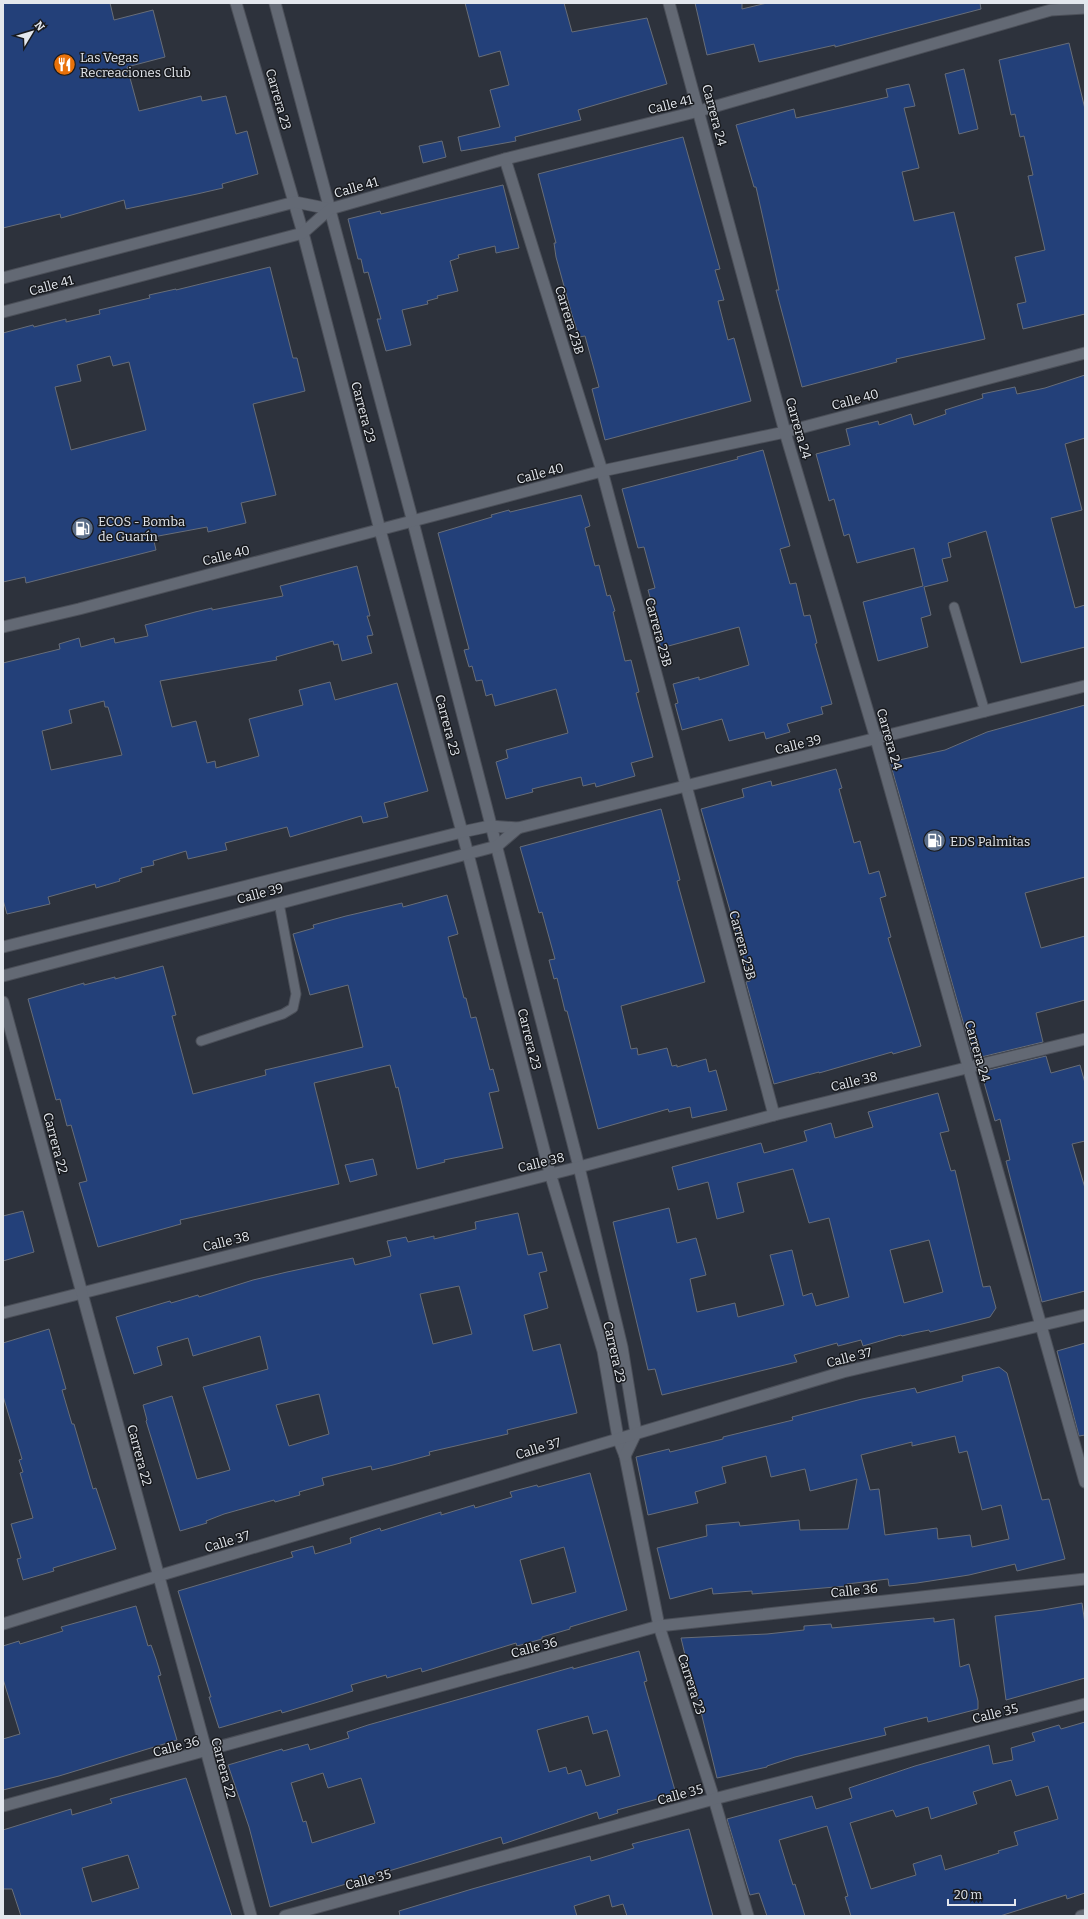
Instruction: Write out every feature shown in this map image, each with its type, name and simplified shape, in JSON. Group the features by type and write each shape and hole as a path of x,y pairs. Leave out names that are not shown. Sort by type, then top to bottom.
{"street":[{"name":"Carrera 23","path":"236,3 295,202 380,530 468,854 550,1173 603,1351 618,1438 625,1456 659,1626 714,1799 748,1916"},
{"name":"Carrera 23","path":"275,3 413,522 579,1167 622,1347 636,1433"},
{"name":"Carrera 24","path":"669,3 785,432 876,739 1085,1482"},
{"name":"Calle 41","path":"3,312 303,233 330,209 505,160 699,111 1051,10 1085,8"},
{"name":"Carrera 23B","path":"505,160 602,471 774,1115"},
{"name":"Calle 41","path":"3,278 295,202 330,209"},
{"name":"Calle 40","path":"3,627 79,609 602,471 785,432 1085,353"},
{"name":"Calle 39","path":"3,947 462,832 490,826 518,828 1085,686"},
{"name":"Calle 39","path":"3,976 497,846 518,828"},
{"name":"Carrera 22","path":"3,1002 205,1752 251,1916"},
{"name":"Calle 38","path":"3,1313 550,1173 579,1167 774,1115 1085,1039"},
{"name":"Calle 37","path":"3,1624 158,1576 842,1372 1085,1315"},
{"path":"625,1456 636,1433"},
{"name":"Calle 36","path":"3,1806 205,1752 659,1626 1085,1579"},
{"name":"Calle 35","path":"285,1916 714,1799 1085,1704"},
{"path":"1081,1916 1085,1915"}],"lane":[{"path":"954,607 985,712"},
{"path":"201,1041 283,1014 293,1008 296,994 279,903"}],"building":[{"path":"3,3 110,3 114,20 153,10 165,57 127,67 139,111 201,96 202,101 226,96 236,134 247,131 258,174 222,184 223,188 197,194 126,209 124,200 61,218 60,214 3,228"},
{"path":"465,3 564,3 572,32 647,18 667,84 578,110 581,120 515,137 516,141 461,151 458,137 500,127 490,90 509,85 500,51 479,57"},
{"path":"695,3 742,3 742,9 767,3 980,3 981,9 835,47 835,45 759,62 754,44 707,55"},
{"path":"1069,43 1085,109 1085,314 1023,329 1017,304 1026,302 1015,257 1045,250 1028,176 1033,175 1024,136 1020,137 1015,114 1011,115 999,60"},
{"path":"964,69 978,129 959,134 945,74"},
{"path":"909,84 915,106 904,108 919,168 902,172 914,221 954,212 985,339 896,359 897,362 802,387 776,290 779,290 756,187 754,187 736,125 794,109 796,118 888,97 886,89"},
{"path":"683,137 720,269 715,270 724,300 718,301 728,340 734,338 751,401 605,440 592,389 599,387 585,336 579,337 572,315 556,257 554,243 556,243 538,174"},
{"path":"442,141 446,157 423,163 419,146"},
{"path":"503,185 519,248 496,253 495,246 458,255 459,258 450,261 458,291 437,296 438,298 427,301 428,304 402,310 411,345 386,351 377,319 381,319 368,272 364,273 361,259 358,259 348,219 380,211 381,214"},
{"path":"270,267 293,358 297,358 305,391 253,404 276,495 241,503 246,523 208,532 207,527 153,537 156,550 26,583 25,577 3,582 3,333 33,325 34,327 66,319 66,322 100,314 99,310 150,298 149,295 176,290","holes":["110,356 113,366 129,362 146,430 71,450 55,387 81,381 77,365"]},
{"path":"1085,375 1085,438 1065,444 1082,510 1051,518 1075,608 1085,605 1085,647 1021,663 986,531 948,543 951,557 942,559 948,581 924,587 931,615 921,618 928,647 878,661 863,602 923,586 914,548 857,563 849,534 844,536 834,499 829,501 816,454 850,445 846,429 878,421 879,425 911,414 914,425 946,414 945,410 983,398 982,394 1015,387 1017,394 1045,388"},
{"path":"763,450 790,546 780,549 790,584 796,583 804,616 810,615 817,643 815,644 832,704 821,707 823,714 787,724 790,732 766,739 764,732 729,741 722,719 682,730 675,704 678,703 673,684 699,677 699,680 749,665 739,627 661,648 654,622 657,621 648,590 655,588 644,547 638,548 622,489 738,459 737,457"},
{"path":"581,495 590,526 585,528 595,566 599,565 607,596 610,595 615,611 613,612 625,661 631,660 639,692 636,693 653,757 631,763 635,776 596,787 595,783 583,786 581,777 532,789 533,792 506,799 496,762 508,758 506,750 568,733 556,689 495,706 492,694 486,696 482,680 476,681 472,666 469,667 464,650 469,649 438,533 492,517 491,515 509,510 510,512"},
{"path":"357,566 370,616 367,616 373,635 367,636 372,653 342,661 338,644 334,645 333,641 276,657 277,660 160,681 172,727 196,721 207,763 215,761 216,768 259,756 249,719 303,705 299,690 330,682 335,700 397,683 428,791 384,803 388,817 363,823 361,816 290,837 287,827 225,843 227,850 188,859 186,851 153,861 154,865 141,868 142,872 119,879 120,881 96,888 95,884 48,897 50,904 7,914 3,900 3,663 60,649 59,644 79,638 81,647 114,638 115,643 148,636 145,625 212,608 212,610 283,596 280,586","holes":["104,701 105,707 108,707 122,755 51,770 42,731 72,723 69,710"]},
{"path":"1085,705 1085,877 1025,893 1041,948 1085,936 1085,1000 1036,1013 1043,1042 977,1058 977,1056 973,1057 890,762 945,750 987,732"},
{"path":"836,769 842,788 839,789 854,843 860,841 869,874 879,871 886,896 880,898 891,937 888,938 921,1046 893,1054 892,1052 774,1084 746,982 750,981 701,809 744,797 742,789 771,781 772,786"},
{"path":"661,809 680,880 677,881 705,982 621,1006 631,1049 637,1048 638,1055 667,1048 672,1066 677,1065 677,1067 706,1059 709,1072 716,1070 727,1110 692,1118 690,1107 669,1112 668,1109 598,1129 567,1011 565,1011 557,978 554,979 549,960 555,959 542,912 539,913 520,847"},
{"path":"447,895 458,934 448,937 464,998 466,998 471,1018 476,1017 490,1070 493,1069 499,1091 489,1093 503,1148 444,1160 445,1162 417,1169 398,1087 396,1088 390,1065 314,1083 339,1184 180,1220 181,1224 98,1247 79,1183 87,1181 71,1125 67,1126 60,1099 56,1100 28,999 84,983 84,985 115,977 115,979 163,966 176,1015 172,1016 193,1094 266,1075 265,1070 363,1047 348,985 310,995 293,934 314,928 313,925 346,916 402,903 403,907"},
{"path":"1046,1056 1051,1073 1080,1065 1085,1083 1085,1141 1072,1144 1085,1188 1085,1291 1042,1302 1006,1161 1010,1160 1000,1119 995,1121 981,1072"},
{"path":"938,1093 949,1131 940,1133 951,1171 955,1170 983,1287 990,1286 996,1308 990,1317 930,1332 929,1330 901,1335 863,1346 861,1340 838,1346 837,1343 794,1355 797,1362 662,1395 655,1369 648,1370 613,1222 669,1208 677,1243 696,1238 706,1275 690,1279 697,1312 735,1303 738,1317 784,1305 770,1255 792,1250 803,1296 812,1293 816,1306 849,1297 829,1218 809,1223 793,1169 737,1183 744,1212 717,1219 708,1182 678,1190 672,1167 761,1143 764,1153 807,1141 804,1131 831,1123 835,1138 873,1127 868,1112","holes":["929,1240 943,1292 904,1303 890,1250"]},
{"path":"373,1159 377,1175 350,1182 345,1165"},
{"path":"23,1211 34,1252 3,1261 3,1216"},
{"path":"518,1213 528,1255 542,1252 547,1271 539,1273 548,1308 524,1315 533,1351 560,1344 577,1413 507,1430 508,1434 429,1452 430,1455 393,1465 372,1470 371,1466 322,1478 324,1485 299,1492 300,1495 275,1502 274,1500 224,1514 206,1521 207,1523 180,1531 146,1421 143,1405 172,1396 197,1479 230,1470 203,1387 268,1369 260,1336 193,1356 188,1338 157,1347 162,1365 134,1374 116,1317 170,1301 171,1303 198,1295 199,1297 253,1280 287,1272 353,1258 355,1265 391,1256 387,1241 406,1237 408,1242 434,1236 434,1239 476,1229 475,1222","holes":["459,1286 472,1334 433,1344 420,1294","319,1394 329,1434 289,1446 276,1405"]},
{"path":"49,1329 66,1389 62,1390 72,1424 74,1424 93,1489 96,1488 116,1549 53,1568 54,1571 23,1580 17,1559 21,1558 11,1524 33,1518 20,1473 23,1472 19,1460 22,1459 3,1396 3,1343"},
{"path":"1085,1343 1085,1435 1079,1436 1057,1351"},
{"path":"999,1367 1007,1373 1042,1500 1049,1499 1065,1559 1017,1571 1015,1564 969,1575 889,1586 888,1579 847,1584 847,1586 752,1594 752,1591 713,1594 712,1588 670,1599 657,1548 707,1536 706,1525 739,1522 740,1526 799,1520 800,1530 848,1529 857,1479 810,1491 805,1469 771,1477 766,1456 722,1467 726,1483 695,1492 698,1503 648,1515 636,1457 669,1449 670,1452 723,1439 723,1437 793,1420 792,1417 862,1399 915,1388 917,1393 963,1381 962,1376","holes":["955,1436 959,1453 967,1451 982,1510 1001,1505 1009,1539 972,1547 970,1535 938,1539 937,1528 885,1535 879,1489 870,1490 861,1455 912,1442 912,1446"]},
{"path":"590,1473 627,1610 570,1627 570,1629 542,1637 542,1639 517,1646 516,1643 422,1672 421,1668 387,1678 386,1675 351,1685 353,1691 282,1713 281,1710 219,1728 209,1697 211,1697 178,1591 293,1557 291,1552 313,1546 315,1554 351,1543 350,1538 380,1528 381,1531 441,1512 441,1515 474,1505 475,1508 512,1497 510,1492 537,1485 538,1487","holes":["564,1547 576,1592 532,1604 520,1560"]},
{"path":"1082,1603 1085,1624 1085,1678 1006,1700 995,1616"},
{"path":"136,1606 148,1646 151,1645 161,1675 158,1676 177,1740 59,1776 3,1790 3,1739 20,1734 3,1679 3,1646 19,1641 20,1644 63,1631 61,1627"},
{"path":"934,1618 934,1622 954,1619 960,1667 969,1664 978,1701 978,1709 928,1722 927,1717 884,1728 886,1735 795,1757 767,1767 717,1778 693,1679 691,1680 681,1638 767,1634 804,1630 804,1626 831,1624 832,1628"},
{"path":"639,1651 647,1681 644,1682 676,1794 617,1810 618,1813 599,1819 597,1812 503,1844 501,1837 270,1907 249,1827 228,1765 282,1749 283,1751 308,1744 310,1750 349,1738 347,1732 368,1725 573,1667 573,1669","holes":["588,1716 593,1734 607,1730 620,1776 586,1786 581,1770 568,1774 566,1767 549,1772 537,1730","323,1773 328,1788 361,1778 375,1823 312,1843 306,1821 303,1822 291,1783"]},
{"path":"1085,1722 1085,1893 1067,1899 1066,1895 1000,1916 851,1916 845,1897 848,1896 827,1826 779,1840 793,1885 795,1884 805,1916 767,1916 759,1893 750,1895 727,1819 812,1796 816,1809 852,1798 849,1788 915,1766 989,1745 993,1764 1013,1760 1011,1748 1035,1741 1032,1733 1059,1725 1061,1729","holes":["1011,1780 1016,1796 1048,1786 1058,1819 1014,1832 1018,1845 998,1851 999,1853 945,1870 941,1855 913,1864 916,1875 871,1889 850,1823 893,1810 896,1817 928,1807 931,1819 977,1804 973,1792"]},
{"path":"186,1778 232,1916 21,1916 12,1889 3,1889 3,1830 71,1809 72,1815 112,1803 110,1799","holes":["128,1855 139,1888 92,1902 82,1868"]},
{"path":"689,1829 713,1916 627,1916 623,1904 612,1907 609,1895 574,1906 577,1916 400,1916 399,1911 472,1889 590,1856 591,1861 634,1848 632,1844"}],"place":[{"name":"Las Vegas Recreaciones Club","path":"65,64"},
{"name":"ECOS - Bomba de Guarín","path":"82,528"},
{"name":"EDS Palmitas","path":"934,841"}]}
